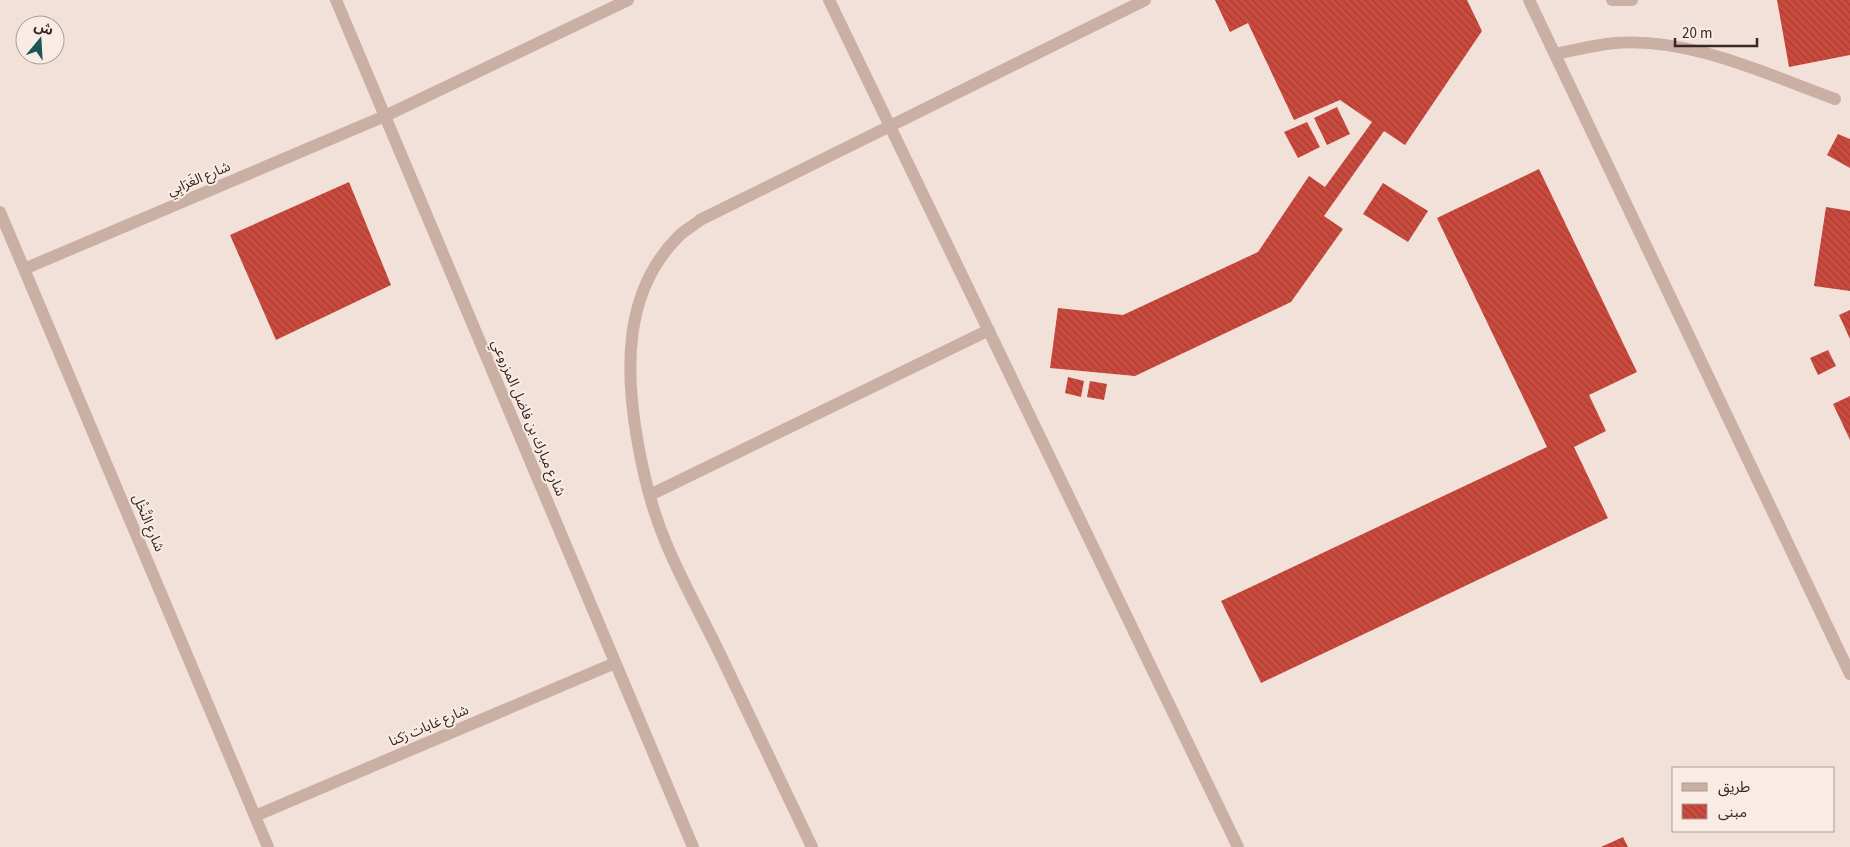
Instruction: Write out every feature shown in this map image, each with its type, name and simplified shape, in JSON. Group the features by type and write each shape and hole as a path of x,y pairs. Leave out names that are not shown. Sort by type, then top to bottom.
{"street":[{"name":"شارع مبارك بن فاضل المزروعي","path":"336,0 693,847"},
{"name":"شارع الغَرَابِي","path":"24,270 385,116 628,0"},
{"path":"829,0 1238,847"},
{"path":"812,847 708,629 685,586 665,541 650,495 634,418 629,353 639,303 661,258 677,238 700,220 1145,0"},
{"path":"1529,0 1850,674"},
{"path":"1612,0 1632,0"},
{"path":"1555,54 1616,43 1690,50 1726,59 1835,99"},
{"name":"شارع النَّخْل","path":"0,212 268,847"},
{"path":"650,495 989,330"},
{"name":"شارع غابات رَكنا","path":"255,816 615,663"}],"building":[{"path":"1215,0 1467,0 1482,31 1405,145 1384,131 1324,216 1343,229 1291,302 1135,376 1050,368 1058,308 1123,315 1258,252 1309,176 1325,187 1372,122 1340,100 1294,120 1248,23 1230,32"},
{"path":"1777,0 1850,0 1850,55 1789,67"},
{"path":"1337,107 1350,134 1327,145 1314,118"},
{"path":"1307,122 1320,147 1298,158 1284,132"},
{"path":"1838,134 1850,139 1850,168 1827,155"},
{"path":"1539,169 1637,372 1589,395 1606,431 1574,447 1608,518 1261,683 1221,601 1547,447 1437,218"},
{"path":"349,182 391,285 276,340 230,235"},
{"path":"1383,183 1428,211 1408,242 1363,214"},
{"path":"1826,207 1850,211 1850,291 1814,286"},
{"path":"1850,310 1850,339 1839,315"},
{"path":"1828,350 1836,366 1818,375 1810,358"},
{"path":"1068,377 1084,381 1081,397 1065,393"},
{"path":"1090,381 1107,384 1104,400 1087,397"},
{"path":"1850,396 1850,440 1833,404"},
{"path":"1623,837 1628,847 1601,847"}]}
